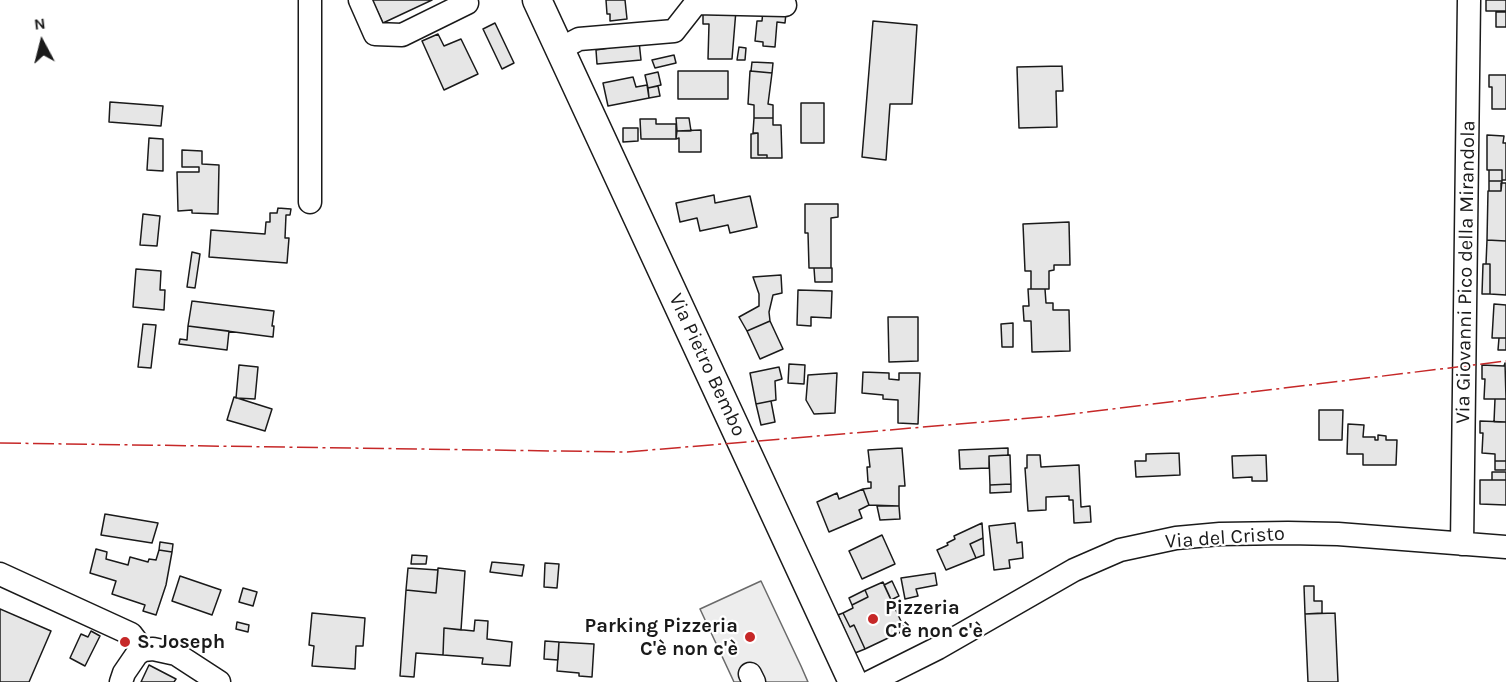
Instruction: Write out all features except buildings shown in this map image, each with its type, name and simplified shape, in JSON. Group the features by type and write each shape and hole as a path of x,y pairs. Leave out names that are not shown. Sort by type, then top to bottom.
{"main road":[{"name":"Via Pietro Bembo","path":"537,0 853,682"}],"street":[{"path":"310,0 310,202"},
{"path":"360,0 375,34 402,35 467,3 465,0"},
{"name":"Via Giovanni Pico della Mirandola","path":"1462,544 1469,0"},
{"path":"561,49 579,39 674,31 696,3 785,5"},
{"name":"Via del Cristo","path":"870,682 938,648 1074,570 1120,550 1176,538 1220,534 1338,534 1506,547"},
{"path":"0,574 131,634 143,650"},
{"path":"121,682 137,654 143,650 176,654 219,682"}],"shaded area":[{"name":"Parking Pizzeria C'è non c'è","path":"761,581 808,682 734,682 700,609"}],"power":[{"path":"0,443 627,452 1055,416 1506,361"}],"place":[{"name":"Pizzeria C'è non c'è","path":"873,619"},
{"name":"Parking Pizzeria C'è non c'è","path":"750,637"},
{"name":"S. Joseph","path":"125,642"}]}
